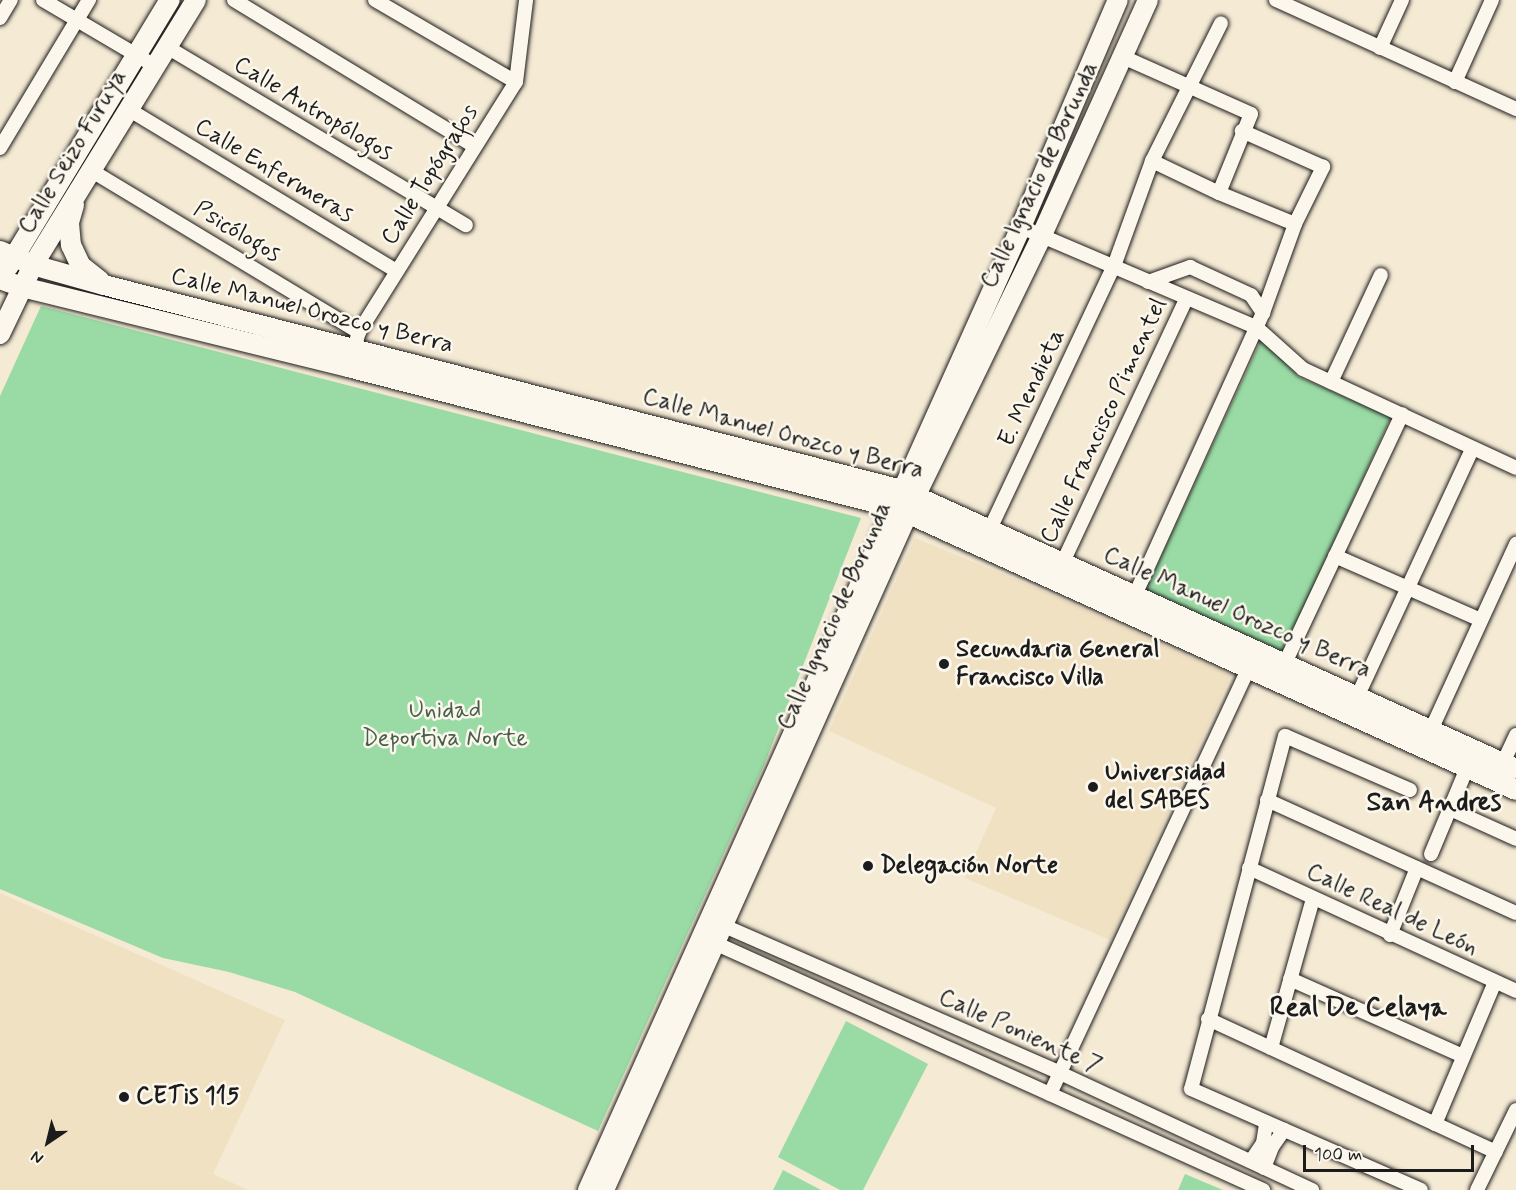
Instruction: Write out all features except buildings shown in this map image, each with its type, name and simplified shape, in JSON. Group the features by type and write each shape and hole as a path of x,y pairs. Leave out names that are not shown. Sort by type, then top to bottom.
{"street":[{"path":"0,18 11,0"},
{"path":"43,0 155,66"},
{"path":"0,148 88,0"},
{"name":"Calle Seizo Furuya","path":"0,280 7,255 170,0"},
{"name":"Calle Seizo Furuya","path":"0,334 33,266 196,0"},
{"path":"234,0 474,146"},
{"path":"375,0 516,82"},
{"name":"Calle Ignacio de Borunda","path":"588,1190 712,931 906,501 1118,0"},
{"name":"Calle Ignacio de Borunda","path":"906,501 1041,237 1148,0"},
{"path":"1276,0 1516,109"},
{"path":"1307,13 1313,0"},
{"path":"1380,48 1402,0"},
{"path":"1455,82 1492,0"},
{"name":"Calle Topógrafos","path":"348,367 357,340 397,271 516,82 524,1"},
{"name":"E. Mendieta","path":"990,529 1114,266 1152,161 1221,23"},
{"name":"Calle Antropólogos","path":"167,47 435,209 466,225"},
{"path":"1122,57 1251,114 1242,131 1219,193"},
{"name":"Calle Enfermeras","path":"128,109 397,271"},
{"path":"1135,595 1263,313 1295,224 1323,167 1242,131"},
{"path":"1152,161 1219,193 1295,224"},
{"name":"Psicólogos","path":"92,171 357,340"},
{"path":"77,194 69,223 71,245 81,266 104,285"},
{"path":"1021,227 1256,327 1303,369 1516,468"},
{"name":"Calle Manuel Orozco y Berra","path":"7,255 33,266 104,285 357,340 906,501 990,529 1358,695 1509,766"},
{"path":"1148,282 1190,267 1251,295 1263,313"},
{"path":"1331,382 1381,276"},
{"name":"Calle Manuel Orozco y Berra","path":"0,280 348,367 906,501 1248,670 1516,790"},
{"name":"Calle Francisco Pimentel","path":"1063,562 1186,299"},
{"path":"1285,663 1402,414"},
{"path":"1358,695 1472,449"},
{"path":"1431,730 1481,620 1512,563 1516,544"},
{"path":"1335,556 1481,620"},
{"path":"1050,1094 1257,651"},
{"path":"1509,766 1516,735"},
{"path":"1410,790 1285,736 1191,1089 1421,1190"},
{"path":"1431,854 1467,768"},
{"path":"1268,800 1516,913"},
{"path":"1450,809 1516,839"},
{"name":"Calle Real de León","path":"1249,868 1390,935 1516,991"},
{"path":"1390,935 1417,868"},
{"path":"1271,1048 1313,899"},
{"name":"Calle Ignacio de Borunda","path":"604,1190 712,931"},
{"name":"Calle Poniente 7","path":"712,931 1060,1073 1312,1190"},
{"name":"Calle Poniente 7","path":"712,931 1050,1094 1263,1190"},
{"path":"1290,980 1463,1056"},
{"path":"1435,1124 1495,982"},
{"path":"1208,1019 1496,1152"},
{"path":"1477,1190 1516,1110"},
{"path":"1251,1161 1263,1143 1266,1123"},
{"path":"1264,1168 1272,1148 1284,1130"}],"shaded area":[{"path":"915,538 1060,598 1231,675 1110,940 965,878 996,808 829,731"},
{"name":"CETis 115","path":"0,893 285,1020 213,1174 248,1190 0,1190"}],"green space":[{"path":"145,64 146,69 29,256 28,252 141,66"},
{"name":"Unidad Deportiva Norte","path":"41,306 861,518 764,765 598,1131 295,992 229,972 163,958 0,889 0,396"},
{"path":"1262,338 1299,377 1391,417 1283,652 1145,591"},
{"path":"846,1021 928,1064 863,1190 840,1190 778,1157"},
{"path":"783,1170 821,1190 773,1190"},
{"path":"1185,1174 1223,1190 1178,1190"}],"place":[{"name":"Secundaria General Francisco Villa","path":"944,664"},
{"name":"Universidad del SABES","path":"1093,787"},
{"name":"Delegación Norte","path":"868,866"},
{"name":"CETis 115","path":"124,1097"}],"district":[{"name":"San Andres","path":"1434,803"},
{"name":"Real De Celaya","path":"1358,1008"}]}
